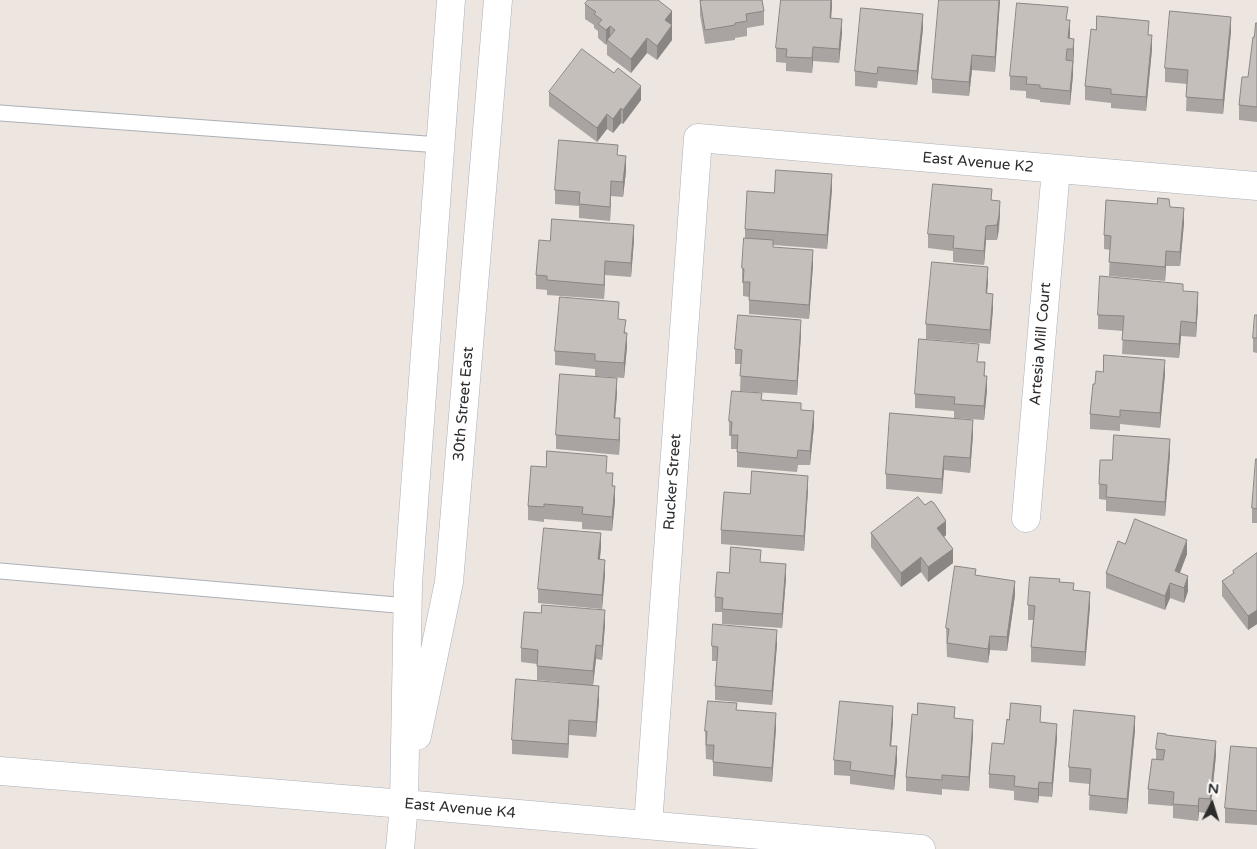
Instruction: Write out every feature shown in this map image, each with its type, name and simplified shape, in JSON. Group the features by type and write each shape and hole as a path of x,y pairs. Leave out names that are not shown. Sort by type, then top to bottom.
{"street":[{"name":"30th Street East","path":"400,849 404,804 408,606 451,0"},
{"name":"30th Street East","path":"404,804 449,582 498,0"},
{"name":"East Avenue K2","path":"698,138 1257,186"},
{"name":"Rucker Street","path":"648,825 698,138"},
{"name":"Artesia Mill Court","path":"1026,518 1056,169"},
{"name":"East Avenue K4","path":"0,771 921,849"}],"lane":[{"path":"0,112 440,145"},
{"path":"0,571 408,606"}],"building":[{"path":"588,0 658,0 672,11 665,20 672,25 657,46 647,38 631,59 607,40 615,30 610,26 606,30 598,24 602,20 594,14 596,12 585,4"},
{"path":"762,0 764,11 746,14 747,21 735,23 735,25 705,30 700,1"},
{"path":"781,0 831,0 830,18 842,19 839,49 813,47 812,58 786,57 787,49 776,48"},
{"path":"939,0 999,0 995,57 972,55 969,82 932,79"},
{"path":"1017,3 1068,7 1066,20 1070,20 1068,38 1074,39 1073,49 1067,49 1066,60 1073,61 1070,91 1040,88 1040,85 1026,84 1027,77 1010,76"},
{"path":"861,8 923,14 917,71 878,67 877,74 855,71"},
{"path":"1170,11 1231,17 1223,100 1186,97 1188,70 1165,68"},
{"path":"1097,16 1149,21 1148,35 1152,35 1146,97 1111,94 1111,89 1085,86 1091,29 1096,30"},
{"path":"1256,23 1257,107 1239,105 1242,77 1248,77"},
{"path":"582,49 614,73 618,68 641,86 623,110 621,108 613,119 607,114 597,128 549,92"},
{"path":"559,140 618,145 617,155 626,156 623,182 611,181 610,207 579,204 580,192 555,190"},
{"path":"776,170 832,174 827,235 745,229 747,191 774,193"},
{"path":"933,184 992,189 991,200 1000,201 999,216 997,225 986,226 984,251 953,248 954,236 928,234"},
{"path":"1158,198 1169,199 1170,207 1184,208 1180,252 1166,251 1165,267 1109,262 1111,236 1104,235 1106,200 1157,204"},
{"path":"552,219 634,225 631,263 605,261 604,285 547,280 547,276 536,275 539,240 550,241"},
{"path":"744,238 773,240 773,247 813,250 809,305 749,300 750,282 743,282"},
{"path":"932,262 988,267 986,293 993,294 990,330 926,324"},
{"path":"1100,276 1183,284 1183,291 1198,292 1196,323 1181,321 1179,344 1122,340 1124,316 1098,315"},
{"path":"560,297 619,302 618,319 626,320 624,333 627,333 624,363 595,361 595,354 555,351"},
{"path":"738,315 801,320 797,381 740,376 742,350 735,349"},
{"path":"1255,315 1257,315 1257,338 1253,338"},
{"path":"919,339 979,344 977,362 985,362 984,376 987,376 984,406 954,404 955,397 915,394"},
{"path":"1104,355 1165,360 1160,413 1120,410 1120,417 1090,414 1096,371 1103,372"},
{"path":"560,374 617,378 614,418 620,418 619,440 556,435"},
{"path":"732,391 762,393 761,400 801,403 801,410 814,411 810,451 798,450 797,458 737,452 738,435 731,435 732,422 729,421"},
{"path":"890,413 973,420 970,458 944,456 942,479 886,474"},
{"path":"1114,435 1170,439 1165,502 1106,497 1107,485 1099,484 1100,460 1112,460"},
{"path":"547,451 607,456 606,473 613,473 612,486 615,486 612,517 582,514 583,507 544,504 544,507 528,506 531,466 546,467"},
{"path":"1257,459 1257,509 1252,508"},
{"path":"752,471 808,476 804,536 721,530 724,492 750,494"},
{"path":"918,497 925,505 931,501 934,503 946,521 937,528 953,549 928,567 921,557 901,573 871,533"},
{"path":"1135,519 1187,540 1175,571 1188,576 1184,588 1170,583 1165,596 1106,573 1118,541 1125,544"},
{"path":"544,528 601,533 598,559 605,560 602,595 538,589"},
{"path":"731,547 761,550 760,562 786,564 782,614 722,609 723,598 715,597 717,572 729,573"},
{"path":"1257,553 1257,610 1248,616 1222,581"},
{"path":"955,566 976,569 975,575 1015,581 1007,637 990,636 988,649 947,643 949,629 946,628"},
{"path":"1030,577 1060,579 1059,582 1074,583 1073,590 1090,592 1085,652 1031,647 1035,606 1028,605"},
{"path":"542,605 605,610 602,646 596,645 593,671 537,666 538,650 521,648 524,612 541,613"},
{"path":"713,624 777,630 772,691 715,686 718,647 712,646"},
{"path":"516,679 599,686 596,722 569,720 568,744 512,740"},
{"path":"708,701 737,703 736,710 776,713 772,768 713,762 714,745 706,745 707,731 705,731"},
{"path":"840,701 893,706 890,746 897,746 894,776 850,770 851,762 834,760"},
{"path":"918,703 955,707 954,718 973,720 969,777 942,775 942,780 906,777 912,714 917,715"},
{"path":"1011,703 1041,706 1040,722 1057,724 1052,783 1039,782 1038,789 1014,786 1015,776 989,774 992,743 1004,744"},
{"path":"1074,710 1135,716 1127,799 1089,795 1091,769 1069,767"},
{"path":"1158,733 1216,741 1210,799 1199,798 1198,806 1173,804 1174,792 1148,789 1152,759 1163,760 1165,750 1156,749"},
{"path":"1231,746 1257,748 1257,811 1225,808"}]}
